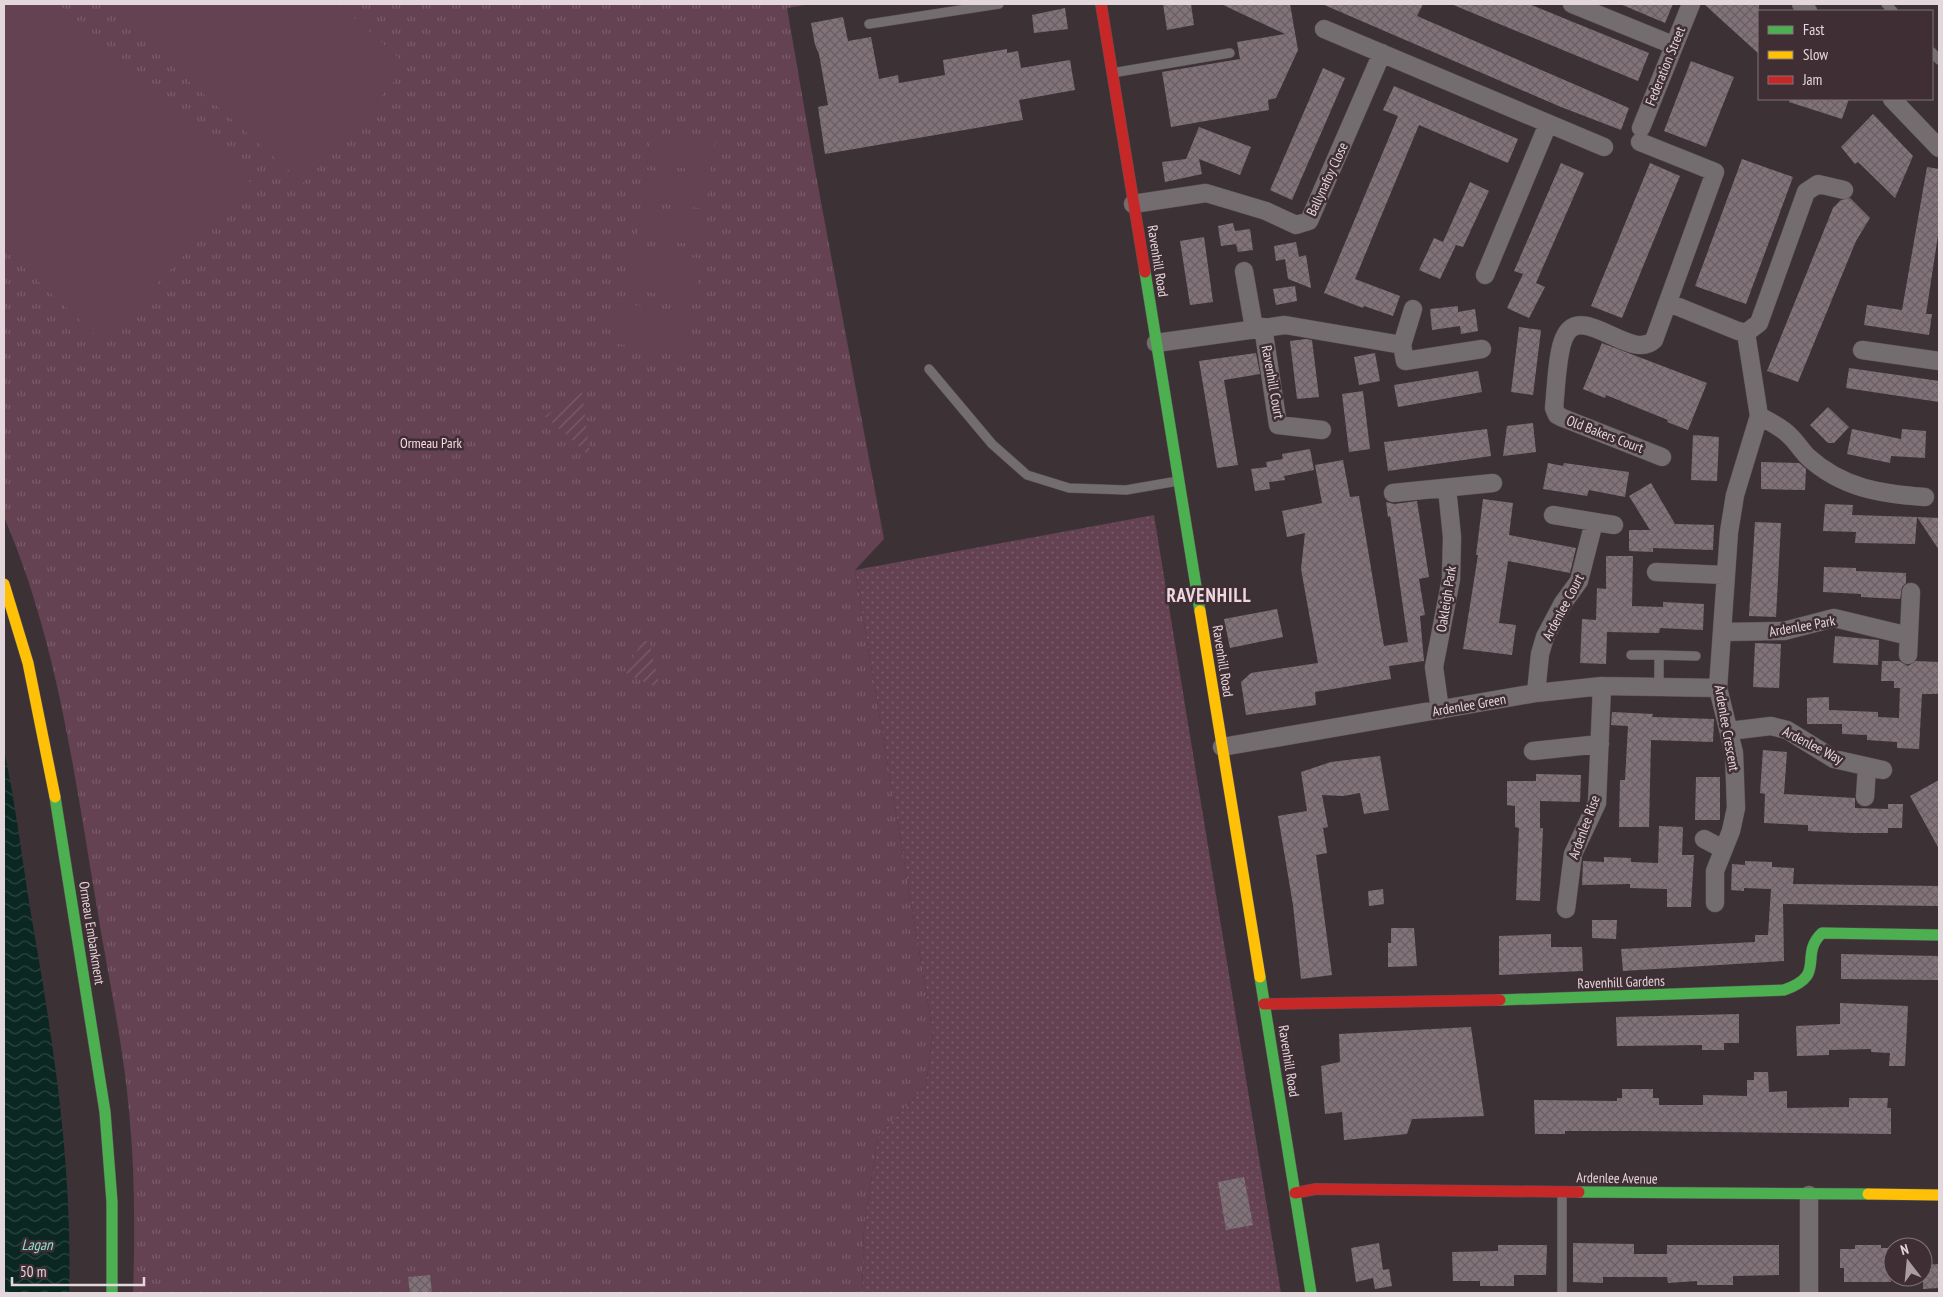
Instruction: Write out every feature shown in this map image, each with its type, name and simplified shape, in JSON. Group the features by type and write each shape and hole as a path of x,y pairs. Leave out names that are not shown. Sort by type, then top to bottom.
{"street":[{"name":"Ravenhill Road","path":"1101,4 1311,1293"},
{"path":"1572,4 1673,45"},
{"name":"Federation Street","path":"1640,135 1673,45 1691,4"},
{"path":"1324,29 1604,147"},
{"name":"Ballynafoy Close","path":"1134,204 1206,193 1266,211 1296,225 1309,221 1382,53"},
{"path":"1893,100 1939,148"},
{"path":"1484,275 1548,124"},
{"name":"Old Bakers Court","path":"1640,135 1715,172 1654,340 1644,346 1638,346 1583,326 1569,330 1562,342 1554,408 1557,415 1563,418 1662,457"},
{"path":"1746,333 1759,323 1765,310 1806,192 1818,184 1844,190"},
{"name":"Ravenhill Court","path":"1244,271 1259,328 1278,424 1322,430"},
{"path":"1669,303 1746,333"},
{"path":"1414,308 1402,346 1405,361 1482,350"},
{"name":"Ravenhill Court","path":"1156,343 1259,328 1303,327 1402,346"},
{"path":"1746,333 1759,416 1790,435 1807,456 1844,482 1866,490 1925,497"},
{"path":"1862,350 1939,361"},
{"name":"Ardenlee Crescent","path":"1715,903 1715,872 1733,826 1736,808 1734,753 1718,688 1725,575 1735,495 1759,416"},
{"path":"1393,493 1493,483"},
{"name":"Oakleigh Park","path":"1440,710 1434,667 1451,580 1452,537 1447,488"},
{"path":"1553,515 1614,525"},
{"name":"Ardenlee Court","path":"1536,693 1540,654 1544,637 1563,603 1579,581 1594,522"},
{"path":"1656,572 1725,575"},
{"name":"Ormeau Embankment","path":"4,584 35,688 92,1022 108,1142 112,1293"},
{"path":"1908,655 1911,592"},
{"name":"Ardenlee Park","path":"1722,632 1784,631 1834,618 1909,636"},
{"name":"Ardenlee Green","path":"1222,748 1536,693 1602,686 1718,688"},
{"name":"Ardenlee Rise","path":"1566,908 1573,854 1597,803 1602,686"},
{"name":"Ardenlee Way","path":"1729,731 1771,726 1788,730 1834,759 1875,769 1865,797"},
{"path":"1533,751 1600,744"},
{"path":"1704,839 1723,849"},
{"name":"Ravenhill Gardens","path":"1264,1004 1557,999 1784,990 1798,987 1806,980 1811,971 1812,945 1816,937 1822,933 1939,935"},
{"name":"Ardenlee Avenue","path":"1295,1193 1316,1189 1939,1195"},
{"path":"1809,1195 1809,1293"}],"lane":[{"path":"869,24 999,4"},
{"path":"1112,73 1230,53"},
{"path":"929,368 992,444 1026,475 1069,488 1126,490 1179,481"},
{"path":"1631,655 1696,656"},
{"path":"1658,686 1659,655"},
{"path":"1562,1192 1562,1293"}],"green space":[{"name":"Ormeau Park","path":"4,4 811,4 787,8 815,170 884,539 855,570 933,1033 926,1086 878,1136 864,1228 862,1293 133,1293 134,1225 131,1134 119,1033 62,707 38,611 4,517"},
{"path":"4,4 59,4 251,183 103,342 4,249"},
{"path":"109,4 338,4 408,66 303,183 106,7"},
{"path":"652,133 715,142 710,172 647,163"},
{"path":"647,170 710,179 705,209 642,200"},
{"path":"641,206 704,215 699,245 637,236"},
{"path":"629,248 702,259 696,299 623,288"},
{"path":"619,303 692,314 686,354 613,343"},
{"path":"582,392 590,456 545,416"},
{"path":"1154,515 1281,1293 862,1293 864,1228 878,1136 926,1086 933,1033 855,570"},
{"path":"643,641 649,641 659,683 654,686 628,675 625,671"}],"water":[{"name":"Lagan","path":"4,751 47,1009 60,1103 68,1198 69,1293 4,1293"}],"building":[{"path":"1163,4 1191,4 1194,25 1167,30"},
{"path":"1221,4 1290,4 1298,50 1276,98 1268,100 1269,110 1171,127 1162,72 1240,59 1237,42 1285,34"},
{"path":"1322,4 1423,4 1417,16 1629,108 1621,130 1561,107"},
{"path":"1451,4 1529,4 1649,53 1638,81"},
{"path":"1620,4 1673,4 1665,23"},
{"path":"1704,4 1759,4 1758,53"},
{"path":"1065,8 1068,29 1034,33 1032,15"},
{"path":"843,17 848,41 871,37 879,79 898,75 899,83 945,75 943,60 1007,49 1007,53 1018,51 1021,68 1070,60 1075,90 1019,100 1023,120 825,154 818,107 828,105 819,54 815,45 811,23"},
{"path":"1691,61 1734,77 1706,147 1664,131"},
{"path":"1323,68 1345,78 1292,200 1270,190"},
{"path":"1394,86 1518,139 1508,163 1419,125 1355,279 1400,296 1393,316 1364,306 1363,308 1324,293 1398,116 1383,110"},
{"path":"1790,100 1849,100 1842,119 1789,102"},
{"path":"1873,114 1913,156 1895,198 1858,162 1855,164 1841,147"},
{"path":"1199,127 1251,147 1240,175 1199,159 1202,174 1165,182 1162,162 1186,159"},
{"path":"1742,159 1793,177 1746,304 1695,286"},
{"path":"1561,163 1584,173 1536,283 1545,287 1529,318 1507,308 1523,274 1514,271"},
{"path":"1650,163 1680,176 1622,318 1591,306"},
{"path":"1927,167 1939,169 1939,229 1926,314 1932,314 1929,335 1864,325 1867,305 1902,310"},
{"path":"1470,182 1489,191 1463,247 1456,245 1440,279 1419,270 1434,238 1443,242"},
{"path":"1850,198 1870,218 1856,241 1798,382 1767,371 1833,208 1841,200"},
{"path":"1233,223 1235,231 1250,229 1253,250 1238,252 1236,244 1221,246 1218,226"},
{"path":"1204,237 1213,302 1190,305 1180,241"},
{"path":"1296,242 1299,257 1306,255 1311,288 1288,279 1285,259 1276,261 1274,246"},
{"path":"1295,286 1297,301 1276,305 1273,289"},
{"path":"1458,306 1458,312 1475,309 1478,331 1461,334 1460,326 1432,330 1430,309"},
{"path":"1519,327 1541,330 1533,395 1511,392"},
{"path":"1312,340 1319,397 1297,399 1290,341"},
{"path":"1602,343 1707,383 1688,430 1606,395 1605,398 1583,389"},
{"path":"1256,353 1260,374 1224,380 1238,465 1217,468 1199,361"},
{"path":"1375,353 1380,381 1359,385 1354,357"},
{"path":"1849,368 1939,381 1939,402 1846,388"},
{"path":"1478,371 1482,392 1398,407 1394,385"},
{"path":"1363,391 1370,449 1349,452 1342,394"},
{"path":"1828,407 1849,427 1834,443 1828,443 1810,425"},
{"path":"1533,423 1536,452 1503,456 1507,426"},
{"path":"1487,429 1491,456 1388,471 1384,442"},
{"path":"1852,429 1901,439 1902,429 1926,431 1925,458 1891,456 1890,463 1847,454"},
{"path":"1693,435 1719,437 1717,481 1691,480"},
{"path":"1310,449 1314,470 1284,476 1285,480 1269,482 1270,489 1255,491 1251,469 1267,467 1266,462 1283,459 1282,454"},
{"path":"1343,460 1350,497 1359,496 1384,646 1408,642 1390,516 1388,517 1386,502 1394,504 1417,501 1429,577 1419,579 1425,615 1420,616 1424,661 1389,666 1391,679 1315,692 1316,705 1246,715 1241,682 1251,673 1318,663 1301,569 1305,533 1287,537 1282,511 1322,503 1315,465"},
{"path":"1761,462 1799,463 1806,469 1805,490 1761,489"},
{"path":"1548,463 1563,466 1564,463 1629,472 1625,497 1589,490 1587,496 1543,489"},
{"path":"1651,483 1675,524 1714,525 1713,550 1653,548 1653,552 1629,551 1629,530 1650,530 1629,496"},
{"path":"1483,499 1513,503 1509,535 1576,548 1570,573 1508,561 1499,623 1516,625 1512,655 1463,649 1478,555 1476,555"},
{"path":"1825,504 1853,505 1852,515 1917,517 1915,544 1855,543 1856,532 1823,531"},
{"path":"1917,517 1939,518 1939,550"},
{"path":"1755,522 1781,523 1776,617 1749,616"},
{"path":"1606,556 1633,556 1632,606 1663,607 1663,602 1704,604 1703,630 1660,628 1659,633 1607,632 1606,664 1580,663 1582,619 1596,620 1597,588 1606,589"},
{"path":"1824,567 1856,568 1856,571 1906,573 1906,583 1902,587 1900,599 1861,597 1861,594 1823,592"},
{"path":"1277,609 1283,637 1230,648 1224,619"},
{"path":"1835,636 1879,640 1878,665 1833,663"},
{"path":"1755,643 1781,644 1779,688 1753,687"},
{"path":"1882,661 1899,661 1908,666 1916,661 1939,662 1939,694 1922,694 1919,749 1897,748 1897,742 1867,740 1867,735 1842,734 1842,724 1807,724 1807,698 1829,697 1829,710 1878,712 1878,717 1899,718 1900,688 1894,688 1894,681 1881,681"},
{"path":"1612,712 1653,714 1652,717 1714,719 1713,742 1651,740 1649,827 1619,827 1620,780 1625,780 1628,726 1611,725"},
{"path":"1763,750 1787,752 1784,794 1855,798 1855,808 1888,809 1888,804 1903,804 1902,828 1888,828 1888,833 1854,833 1808,831 1808,825 1764,823 1765,794 1760,793"},
{"path":"1380,756 1389,810 1364,814 1360,793 1343,796 1322,795 1328,827 1323,828 1327,853 1316,855 1332,975 1301,979 1293,905 1278,816 1307,811 1301,772 1331,762"},
{"path":"1536,774 1581,775 1580,802 1540,801 1540,828 1543,828 1540,901 1516,900 1519,828 1515,827 1515,806 1507,805 1507,781 1536,781"},
{"path":"1696,777 1720,777 1720,820 1695,820"},
{"path":"1939,780 1939,849 1910,796"},
{"path":"1659,826 1683,827 1682,855 1694,855 1691,907 1667,907 1667,889 1630,888 1630,884 1582,885 1583,861 1604,862 1604,857 1631,858 1631,862 1658,863"},
{"path":"1745,861 1772,862 1772,867 1794,868 1793,884 1939,886 1939,906 1783,904 1784,961 1623,971 1621,949 1755,942 1755,935 1768,935 1771,889 1744,888 1744,891 1731,890 1732,864 1745,865"},
{"path":"1383,889 1384,904 1369,906 1368,891"},
{"path":"1592,920 1617,920 1616,939 1592,938"},
{"path":"1391,928 1414,928 1417,966 1388,967 1388,943 1391,943"},
{"path":"1551,934 1551,947 1582,947 1583,971 1499,975 1499,936"},
{"path":"1841,954 1939,956 1939,980 1841,979"},
{"path":"1840,1003 1908,1006 1905,1066 1889,1066 1890,1053 1871,1052 1871,1049 1829,1050 1829,1055 1797,1056 1796,1026 1840,1024"},
{"path":"1739,1014 1739,1043 1724,1043 1724,1050 1702,1050 1702,1045 1617,1046 1616,1017"},
{"path":"1471,1027 1484,1116 1412,1119 1407,1134 1344,1140 1342,1112 1325,1114 1321,1066 1340,1062 1339,1034"},
{"path":"1754,1072 1768,1072 1769,1092 1787,1091 1787,1108 1849,1107 1849,1098 1888,1098 1887,1108 1891,1108 1891,1134 1565,1131 1565,1134 1535,1134 1534,1100 1617,1101 1617,1098 1622,1098 1622,1089 1653,1089 1653,1098 1659,1098 1659,1105 1703,1105 1703,1095 1747,1096 1747,1080 1754,1080"},
{"path":"1244,1177 1253,1225 1226,1230 1218,1182"},
{"path":"1379,1243 1383,1270 1389,1269 1392,1286 1375,1289 1373,1278 1356,1282 1351,1248"},
{"path":"1573,1243 1634,1244 1634,1254 1667,1254 1667,1245 1779,1245 1779,1275 1733,1276 1733,1285 1697,1285 1697,1281 1668,1283 1667,1277 1603,1277 1603,1283 1573,1282"},
{"path":"1498,1245 1547,1245 1546,1275 1514,1275 1514,1286 1480,1286 1480,1281 1453,1281 1452,1252 1498,1251"},
{"path":"1855,1245 1881,1245 1881,1248 1883,1248 1883,1282 1844,1282 1844,1268 1840,1268 1840,1249 1855,1249"},
{"path":"1933,1264 1939,1264 1939,1288 1923,1289 1923,1287 1933,1287"},
{"path":"430,1275 432,1293 410,1293 408,1277"}],"traffic: fast":[{"path":"1145,272 1200,611"},
{"path":"55,797 105,1112 112,1202 112,1293"},
{"path":"1500,1000 1784,990 1805,978 1811,964 1812,949 1815,941 1822,933 1939,935"},
{"path":"1260,977 1311,1293"},
{"path":"1579,1192 1868,1194"}],"traffic: slow":[{"path":"4,584 28,663 55,797"},
{"path":"1200,611 1260,977"},
{"path":"1868,1194 1939,1195"}],"traffic: jam":[{"path":"1101,4 1145,272"},
{"path":"1264,1004 1500,1000"},
{"path":"1295,1193 1316,1189 1579,1192"}],"district":[{"name":"RAVENHILL","path":"1209,595"}]}
